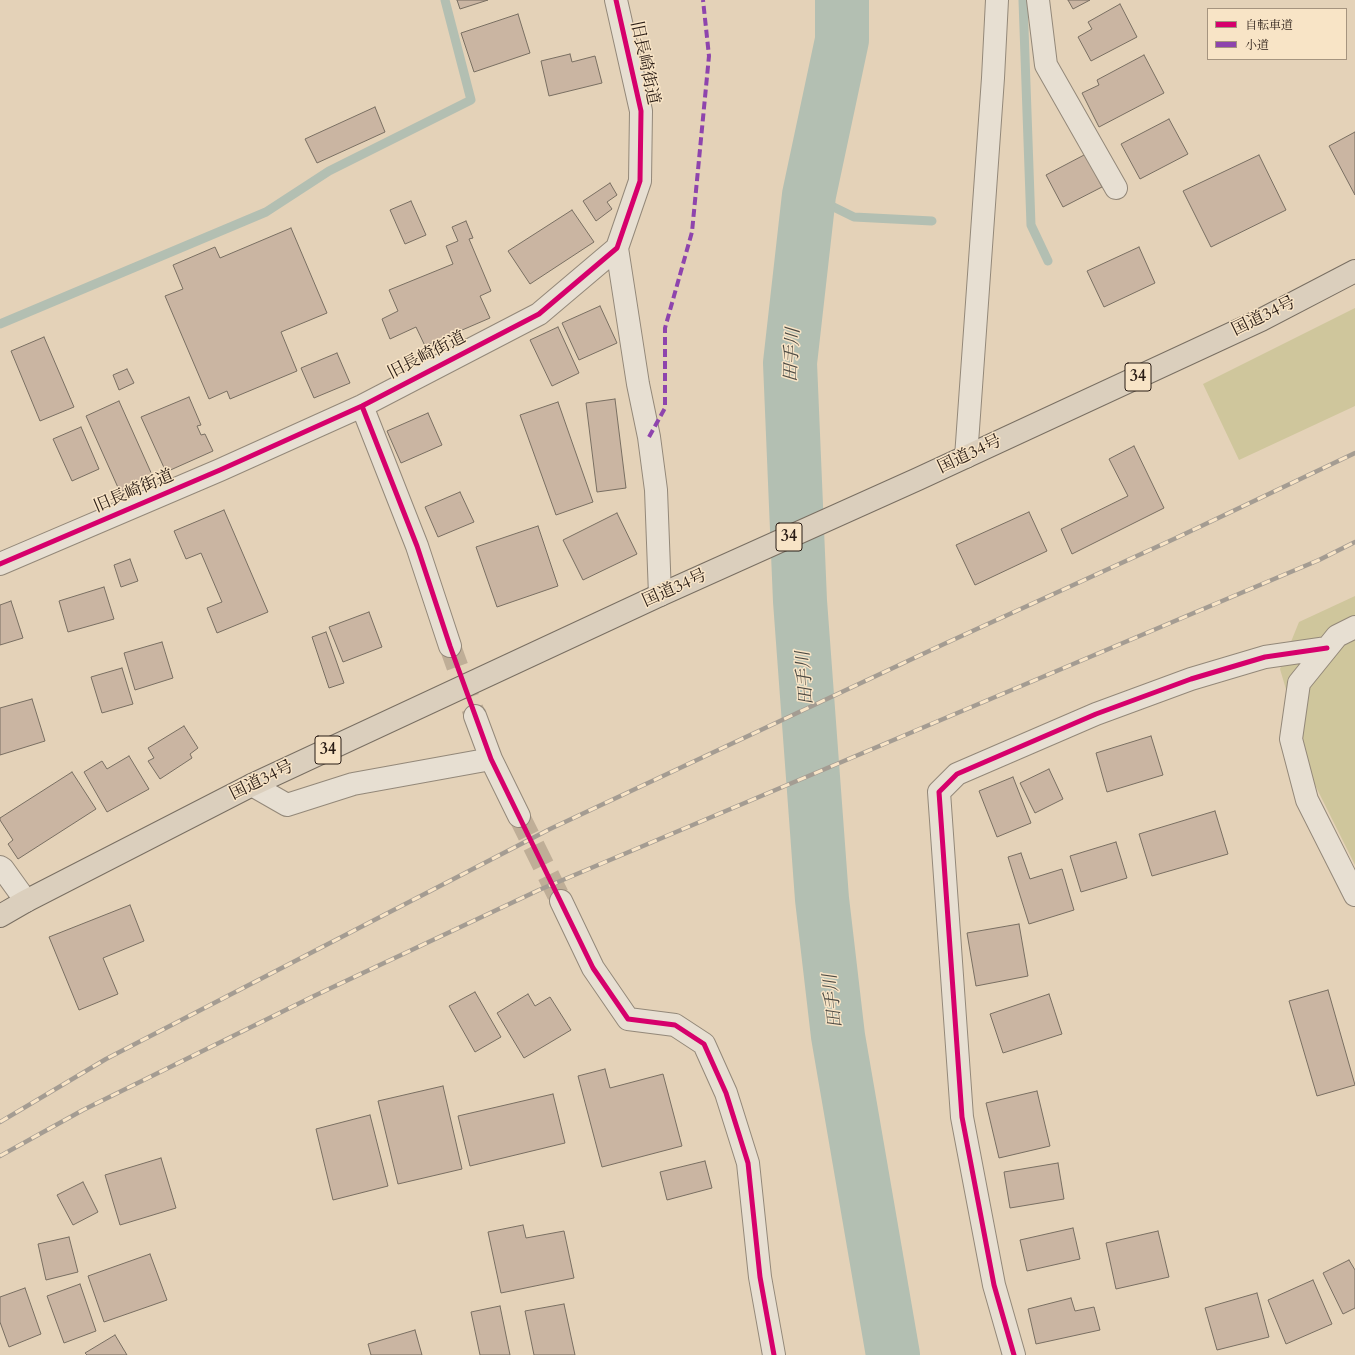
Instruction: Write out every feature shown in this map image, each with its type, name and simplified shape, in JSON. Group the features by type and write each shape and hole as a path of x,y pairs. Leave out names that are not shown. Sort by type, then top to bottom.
{"highway":[{"name":"国道34号","path":"0,916 26,901 252,785 660,595 918,479 1261,320 1355,272"}],"street":[{"name":"旧長崎街道","path":"0,564 213,473 362,406 539,314 617,248 640,181 641,111 616,0"},
{"path":"966,457 993,78 997,0"},
{"path":"1038,0 1046,65 1116,188"},
{"path":"617,248 638,384 649,437 656,490 660,595"},
{"path":"362,406 417,546 450,646"},
{"path":"1355,627 1337,636 1299,683 1291,740 1307,800 1355,895"},
{"path":"1014,1355 994,1285 962,1117 939,792 957,774 1096,714 1191,679 1264,657 1327,648"},
{"path":"475,716 491,759 519,816"},
{"path":"252,785 287,805 353,784 491,759"},
{"path":"0,866 26,901"},
{"path":"561,901 593,968 628,1020 675,1025 704,1044 726,1093 748,1163 760,1277 774,1355"}],"shaded area":[{"path":"1355,308 1355,406 1239,460 1203,384"},
{"path":"1355,596 1355,865 1313,781 1280,669 1299,622"}],"building":[{"path":"457,0 488,0 460,9"},
{"path":"1068,0 1090,0 1073,9"},
{"path":"1120,4 1137,37 1091,61 1078,37 1092,29 1088,22"},
{"path":"518,14 530,53 474,72 461,33"},
{"path":"570,54 572,62 595,56 602,83 549,96 541,61"},
{"path":"1144,55 1164,93 1099,127 1082,93 1099,85 1097,80"},
{"path":"375,107 385,132 317,163 305,139"},
{"path":"1169,119 1188,154 1140,179 1121,144"},
{"path":"1355,132 1355,195 1329,146"},
{"path":"1086,154 1102,187 1063,207 1046,175"},
{"path":"1259,155 1286,210 1211,247 1183,191"},
{"path":"610,183 617,195 607,202 612,209 596,221 583,201"},
{"path":"411,201 426,235 405,244 390,210"},
{"path":"572,210 594,242 530,284 508,251"},
{"path":"466,221 473,238 469,239 491,291 480,296 490,318 425,346 416,327 390,339 382,319 398,311 389,290 453,264 446,246 458,241 452,227"},
{"path":"291,228 327,313 281,332 297,371 230,399 227,391 209,399 165,296 183,289 173,265 215,247 220,258"},
{"path":"1139,247 1155,283 1104,307 1087,271"},
{"path":"600,306 617,343 579,360 562,323"},
{"path":"558,327 579,373 552,386 530,340"},
{"path":"44,337 74,407 40,421 11,351"},
{"path":"337,353 350,383 314,398 301,368"},
{"path":"127,369 134,383 119,390 113,375"},
{"path":"189,397 201,425 197,426 201,435 205,434 213,451 166,472 141,417"},
{"path":"615,399 626,488 597,492 586,403"},
{"path":"119,401 153,477 120,492 86,416"},
{"path":"558,402 593,502 556,515 520,415"},
{"path":"428,413 442,445 401,463 387,431"},
{"path":"81,427 99,469 72,481 53,439"},
{"path":"1134,446 1164,508 1072,554 1061,529 1128,496 1109,459"},
{"path":"460,492 474,522 438,537 425,507"},
{"path":"224,510 268,612 217,633 207,608 222,602 201,553 186,559 174,531"},
{"path":"1029,512 1047,551 975,585 956,545"},
{"path":"617,513 637,554 583,580 563,540"},
{"path":"538,526 558,586 497,607 476,547"},
{"path":"130,559 138,581 121,587 114,565"},
{"path":"104,587 114,619 68,632 59,601"},
{"path":"11,601 23,638 0,645 0,605"},
{"path":"369,612 382,647 343,662 329,627"},
{"path":"326,632 344,683 329,688 312,637"},
{"path":"162,642 173,678 135,690 124,653"},
{"path":"122,668 133,704 102,713 91,677"},
{"path":"32,699 45,741 0,755 0,708"},
{"path":"184,726 198,748 190,754 192,758 160,779 148,761 154,758 148,748"},
{"path":"1151,736 1163,775 1107,792 1096,753"},
{"path":"129,756 149,789 107,812 84,772 102,761 107,769"},
{"path":"1049,769 1063,799 1035,813 1020,783"},
{"path":"72,772 96,809 18,859 8,844 13,840 0,818"},
{"path":"1013,777 1031,823 997,837 979,791"},
{"path":"1215,811 1228,854 1152,876 1139,834"},
{"path":"1116,842 1127,878 1081,892 1070,856"},
{"path":"1021,853 1030,879 1062,869 1074,910 1029,924 1008,857"},
{"path":"130,905 144,941 103,958 118,994 79,1010 49,937"},
{"path":"1019,924 1028,976 976,986 967,933"},
{"path":"1328,990 1355,1085 1317,1096 1289,1001"},
{"path":"475,992 501,1037 475,1052 449,1006"},
{"path":"528,994 535,1006 550,997 571,1030 524,1058 497,1013"},
{"path":"1049,994 1062,1034 1003,1053 990,1014"},
{"path":"605,1069 610,1088 663,1074 682,1146 602,1167 578,1076"},
{"path":"443,1086 462,1169 398,1184 378,1101"},
{"path":"1037,1091 1050,1146 999,1158 986,1103"},
{"path":"553,1094 565,1143 470,1166 458,1116"},
{"path":"370,1115 388,1186 333,1200 316,1129"},
{"path":"161,1158 176,1208 120,1225 105,1175"},
{"path":"705,1161 712,1188 667,1200 660,1172"},
{"path":"1058,1163 1064,1199 1010,1208 1004,1172"},
{"path":"83,1182 98,1212 73,1225 57,1195"},
{"path":"523,1225 526,1238 564,1231 574,1278 501,1293 488,1232"},
{"path":"1073,1228 1080,1259 1027,1271 1020,1240"},
{"path":"1158,1231 1169,1277 1116,1289 1106,1243"},
{"path":"69,1237 78,1272 46,1280 38,1244"},
{"path":"150,1254 167,1300 104,1322 88,1276"},
{"path":"1349,1260 1355,1270 1355,1308 1343,1314 1323,1273"},
{"path":"1313,1280 1332,1324 1286,1344 1268,1300"},
{"path":"80,1284 96,1331 64,1343 47,1296"},
{"path":"25,1288 41,1334 9,1347 0,1322 0,1297"},
{"path":"1257,1293 1269,1337 1217,1350 1205,1308"},
{"path":"1071,1298 1075,1311 1094,1307 1100,1330 1036,1344 1028,1309"},
{"path":"564,1304 575,1355 534,1355 525,1311"},
{"path":"500,1306 510,1355 480,1355 471,1312"},
{"path":"415,1330 422,1355 371,1355 368,1344"},
{"path":"115,1335 127,1355 87,1355 85,1353"}],"waterway":[{"path":"0,324 266,212 329,171 471,100 445,0"},
{"name":"田手川","path":"842,0 842,40 809,195 790,363 800,601 822,899 838,1036 893,1355"},
{"path":"1023,0 1031,225 1048,261"},
{"path":"809,195 854,217 932,221"}],"tunnel":[{"path":"450,646 475,716"},
{"path":"519,816 561,901"}],"railway":[{"path":"0,1122 106,1059 550,829 944,644 1174,539 1355,453"},
{"path":"0,1156 83,1110 314,996 539,890 1319,560 1355,542"}],"marked path":[{"path":"649,437 665,408 665,328 692,232 709,56 703,0"}],"cycle path":[{"path":"0,564 220,470 362,406 539,314 617,248 640,181 641,111 616,0"},
{"path":"362,406 417,546 450,646 491,759 593,968 628,1019 675,1025 704,1044 726,1093 748,1163 760,1277 774,1355"},
{"path":"1014,1355 994,1285 962,1117 939,792 957,774 1096,714 1191,679 1265,657 1327,648"}]}
